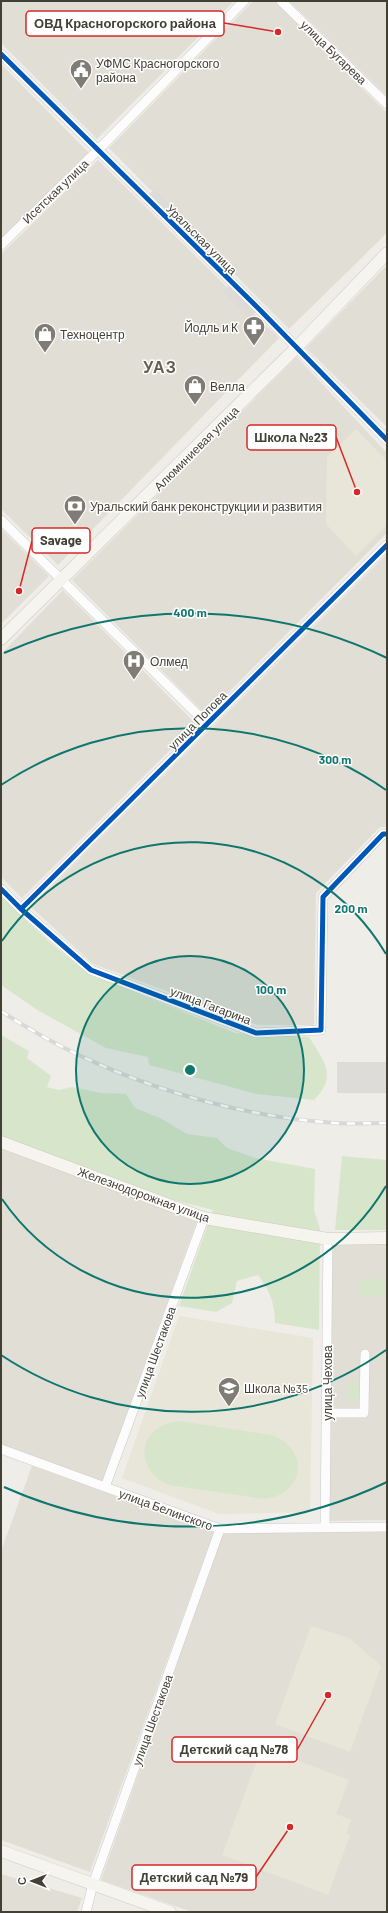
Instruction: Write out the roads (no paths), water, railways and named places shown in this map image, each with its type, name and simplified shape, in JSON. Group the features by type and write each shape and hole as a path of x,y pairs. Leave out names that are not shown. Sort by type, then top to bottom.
{"main road":[{"name":"Алюминиевая улица","path":"1,639 296,348 387,254"},
{"name":"Железнодорожная улица","path":"1,1142 204,1218 328,1239 387,1238"},
{"path":"1,1851 170,1912"}],"street":[{"name":"Исетская улица","path":"1,244 97,150 244,1"},
{"name":"улица Бугарева","path":"281,1 387,104"},
{"name":"Уральская улица","path":"1,54 387,440"},
{"path":"1,520 207,724"},
{"name":"улица Попова","path":"21,909 387,545"},
{"name":"улица Гагарина","path":"1,889 21,909 91,970 256,1033 321,1030 323,897 383,834 387,834"},
{"name":"улица Шестакова","path":"105,1487 204,1218"},
{"name":"улица Чехова","path":"325,1527 328,1239"},
{"path":"326,1413 364,1413 365,1354"},
{"name":"улица Белинского","path":"1,1449 220,1528 387,1527"},
{"name":"улица Шестакова","path":"86,1912 93,1884 220,1528"}],"railway":[{"path":"1,1011 38,1034 78,1054 161,1088 204,1101 292,1119 335,1123 387,1123"}],"place":[{"name":"ОВД Красногорского района","path":"278,32"},
{"name":"УФМС Красногорского района","path":"81,90"},
{"name":"Йодль и К","path":"254,346"},
{"name":"Техноцентр","path":"45,354"},
{"name":"Велла","path":"195,406"},
{"name":"Школа №23","path":"357,492"},
{"name":"Уральский банк реконструкции и развития","path":"75,526"},
{"name":"Savage","path":"19,591"},
{"name":"Олмед","path":"134,680"},
{"name":"Школа №35","path":"229,1408"},
{"name":"Детский сад №78","path":"328,1695"},
{"name":"Детский сад №79","path":"290,1827"}],"district":[{"name":"УАЗ","path":"160,366"}]}
